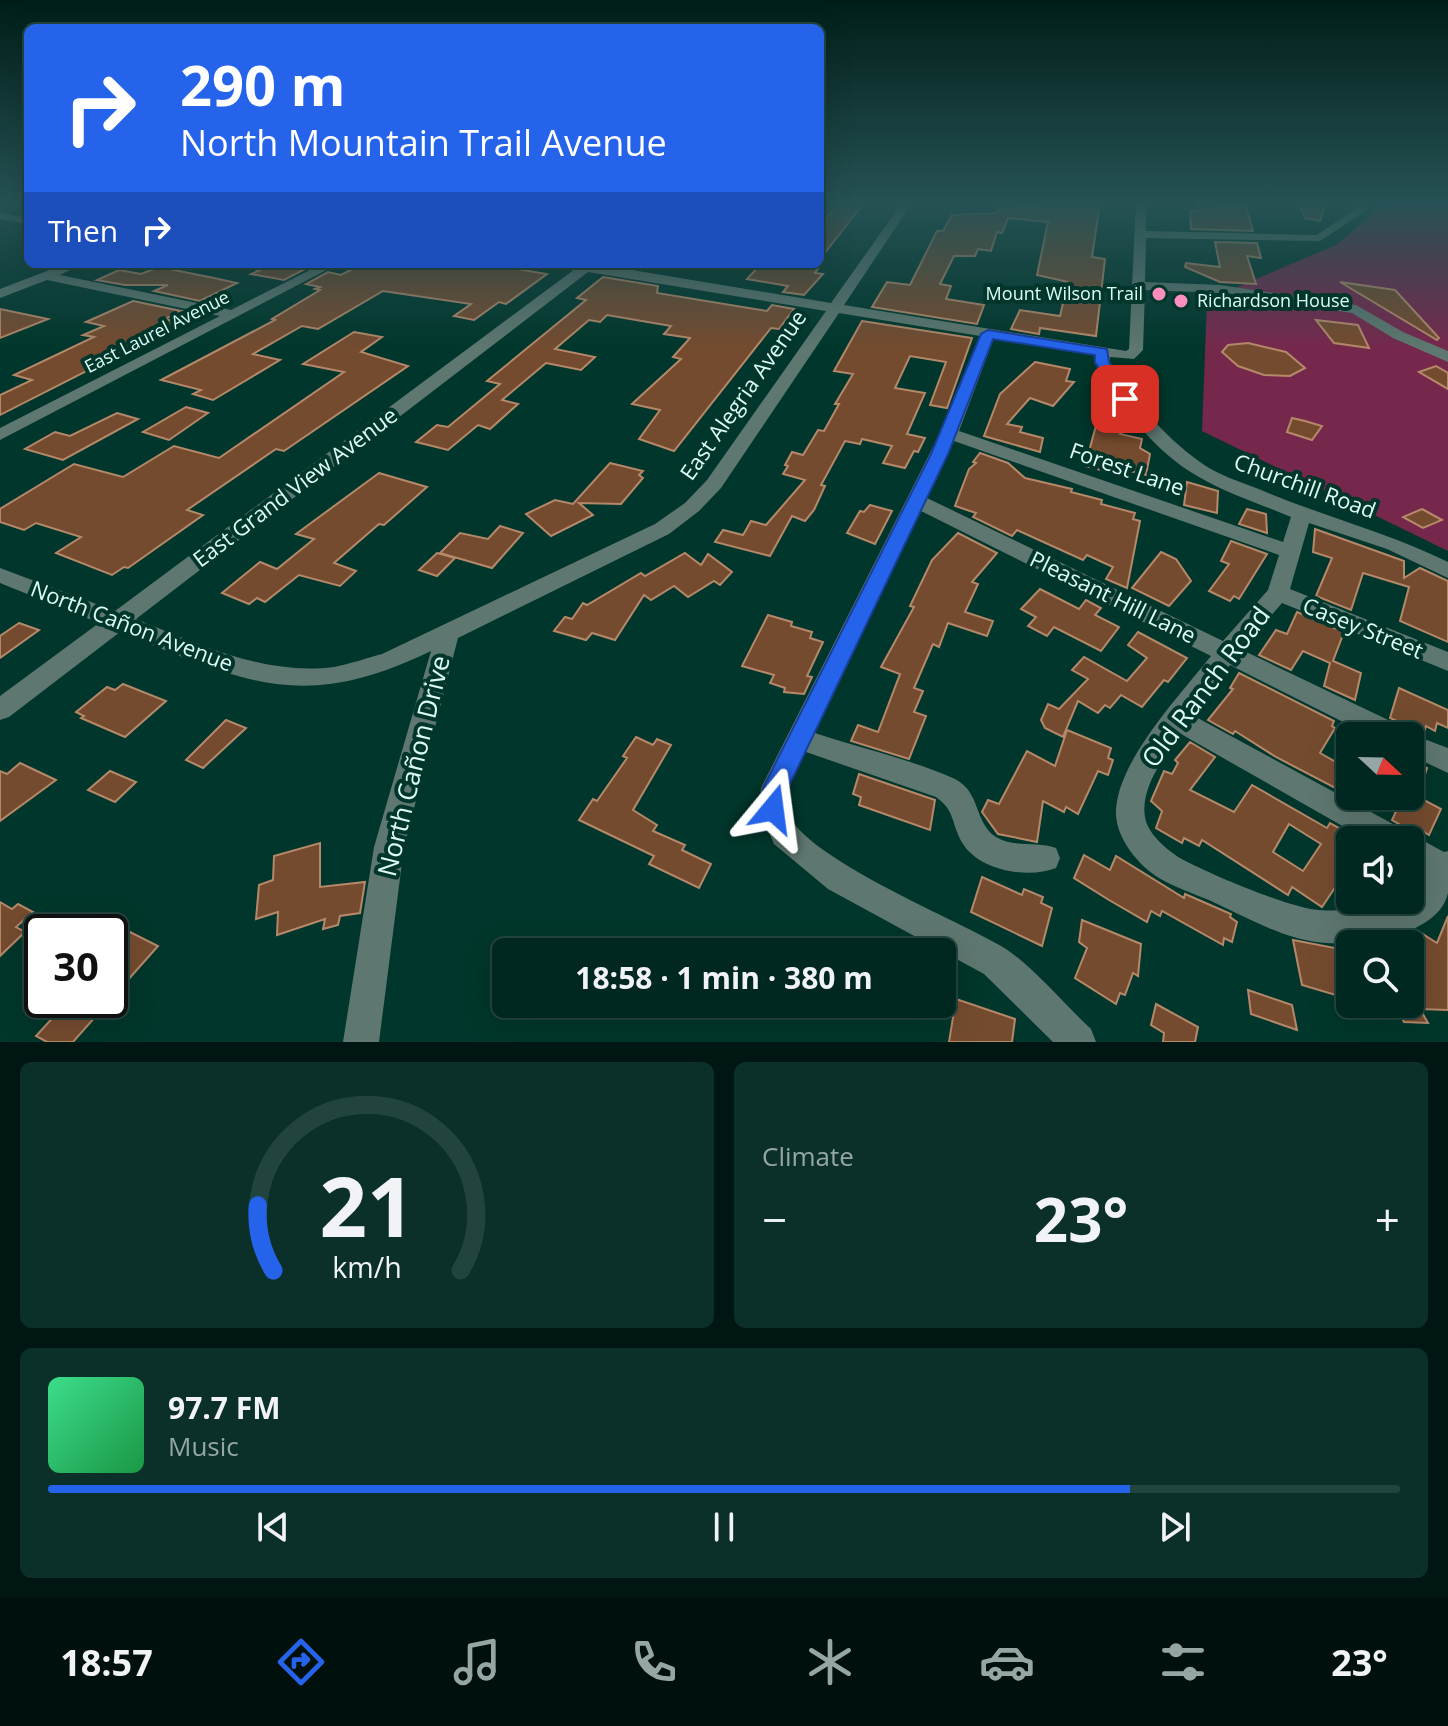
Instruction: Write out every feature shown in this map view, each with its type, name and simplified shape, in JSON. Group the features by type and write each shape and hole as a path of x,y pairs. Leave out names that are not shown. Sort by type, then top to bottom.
{"street":[{"name":"East Alegria Avenue","path":"448,632 662,529 692,507 714,484 873,252"},
{"path":"599,268 1129,356 1136,350 1139,252"},
{"path":"0,294 66,268"},
{"name":"East Laurel Avenue","path":"0,435 324,268"},
{"name":"East Grand View Avenue","path":"0,710 577,268"},
{"path":"46,276 234,315"},
{"path":"1138,286 1220,289 1356,309 1398,335 1448,357"},
{"path":"988,334 949,433 775,788 773,809 784,834 839,879 996,962 1078,1042"},
{"name":"Churchill Road","path":"1102,352 1102,362 1125,399 1180,456 1218,480 1302,514 1394,544 1448,571"},
{"name":"Forest Lane","path":"949,433 1289,551"},
{"name":"Pleasant Hill Lane","path":"915,500 1367,722"},
{"name":"Old Ranch Road","path":"1302,514 1278,593 1226,653 1150,756 1135,787 1130,816 1141,843 1168,867 1273,913 1315,926 1356,927 1414,914 1425,904 1447,867"},
{"name":"North Cañon Avenue","path":"0,575 119,619 234,667 291,678 335,676 389,661 448,632"},
{"name":"Casey Street","path":"1278,593 1448,662"},
{"name":"North Cañon Drive","path":"361,1042 389,847 448,632"},
{"path":"1179,720 1369,826"},
{"path":"800,739 945,788 960,796 968,806 973,834 982,844 997,853 1045,858"},
{"path":"1424,750 1448,761"},
{"path":"1424,856 1447,867"}],"shaded area":[{"path":"1320,252 1448,252 1448,551 1202,431 1207,300"}],"building":[{"path":"927,252 977,252 975,256 954,256 940,284 951,286 946,299 984,305 977,324 872,307 887,282 910,285"},
{"path":"1042,252 1093,252 1092,257 1105,259 1096,336 1040,328 1039,334 1011,329 1020,310 1060,316 1068,282 1037,275"},
{"path":"1217,252 1259,252 1261,258 1247,256 1256,284 1220,282 1185,267 1186,263 1220,267"},
{"path":"164,268 237,283 200,301 154,291 168,285 125,285 97,280 119,270 141,274"},
{"path":"264,268 307,268 284,280 251,274"},
{"path":"354,268 512,268 547,274 506,304 499,302 474,320 454,316 471,304 383,291 318,329 302,326 253,354 280,360 213,400 193,394 201,390 161,380 275,320 272,319 320,290 315,289 320,287 306,284 328,272 341,275"},
{"path":"757,268 818,268 815,273 823,274 804,295 783,292 788,286 747,279"},
{"path":"603,277 658,286 657,293 767,311 772,305 794,309 779,329 771,328 674,451 639,439 660,410 632,404 681,359 673,357 690,338 664,334 671,326 607,315 600,322 589,320 555,349 595,357 581,370 546,363 502,400 518,404 490,429 478,425 448,450 416,442 437,425 448,427 500,384 487,381 586,300 577,298"},
{"path":"1340,282 1395,290 1439,338 1437,340"},
{"path":"133,301 181,311 165,319 181,323 0,415 0,395 32,380 14,375 94,337 83,335 104,326 86,322"},
{"path":"0,309 48,319 0,338"},
{"path":"1316,320 1358,325 1369,348 1334,343"},
{"path":"862,321 972,338 947,408 930,405 946,362 910,356 895,388 925,393 907,434 925,438 918,452 914,451 905,468 883,463 892,446 862,439 860,444 845,441 821,485 825,486 814,510 805,521 792,516 770,556 715,542 723,530 743,535 751,521 766,525 805,480 783,474 788,466 785,465 792,452 803,455 818,430 824,431 839,404 835,404 853,374 834,371"},
{"path":"354,332 382,337 361,352 408,366 284,451 276,449 187,510 203,515 128,568 124,567 112,575 56,553 81,537 36,523 24,530 0,522 0,509 74,464 123,477 174,446 219,458 344,372 303,364"},
{"path":"1248,343 1286,352 1305,368 1290,376 1264,375 1238,366 1222,352 1228,345"},
{"path":"1035,362 1070,369 1066,381 1074,382 1053,406 1030,398 1007,424 1022,427 1020,432 1043,438 1040,452 984,436 1000,394"},
{"path":"1436,366 1448,373 1448,389 1419,372"},
{"path":"1115,399 1119,404 1118,416 1130,422 1120,434 1142,439 1140,448 1150,454 1146,475 1103,464 1101,470 1085,466 1097,422"},
{"path":"186,407 208,413 169,440 143,432"},
{"path":"117,413 138,419 63,460 25,449 55,432 70,436"},
{"path":"1292,418 1322,426 1312,440 1287,432"},
{"path":"980,453 1008,463 1025,478 1072,489 1071,492 1102,500 1101,504 1135,513 1133,519 1140,521 1127,588 1106,579 1113,567 1087,555 1083,560 1017,530 1012,536 973,517 976,513 955,506 969,469"},
{"path":"610,463 643,471 639,475 643,478 621,504 579,503 593,515 551,536 526,514 555,500 573,504"},
{"path":"379,473 427,487 334,563 356,571 340,586 299,575 265,602 257,598 249,604 222,593 260,562 277,569 314,539 296,534"},
{"path":"1187,482 1218,491 1217,513 1184,505"},
{"path":"870,505 892,511 875,544 847,533 860,511 864,512"},
{"path":"1247,509 1266,514 1267,533 1239,524"},
{"path":"1422,509 1442,520 1423,528 1403,517"},
{"path":"500,526 523,533 492,568 440,553 460,533 488,539"},
{"path":"1315,529 1404,561 1404,578 1420,568 1448,581 1448,642 1400,621 1409,587 1363,573 1351,610 1316,596 1332,558 1313,552"},
{"path":"958,533 997,553 972,582 978,584 965,612 993,621 987,636 948,623 939,647 933,644 914,688 923,691 914,712 926,716 909,759 851,741 858,725 878,732 900,674 881,667 914,607 910,606 932,560"},
{"path":"1231,541 1267,554 1239,599 1234,596 1230,601 1209,591 1229,564 1221,561"},
{"path":"1161,552 1176,559 1191,581 1169,606 1132,588"},
{"path":"437,553 455,558 437,576 419,570"},
{"path":"685,553 701,565 708,554 732,572 720,585 714,581 688,597 674,586 651,600 644,595 615,640 592,633 586,640 554,631 565,617 572,619 583,603 587,605 641,573 645,576"},
{"path":"1040,589 1079,609 1086,600 1101,608 1095,615 1119,627 1101,651 1054,627 1047,636 1028,626 1036,617 1021,609"},
{"path":"1297,612 1344,632 1333,661 1361,673 1355,700 1324,686 1330,663 1303,651 1291,670 1259,655 1276,630 1287,634"},
{"path":"768,615 792,622 791,626 812,632 810,638 823,642 807,676 812,677 804,694 784,692 785,688 770,683 774,675 742,666"},
{"path":"19,623 39,630 0,658 0,636"},
{"path":"1138,632 1187,658 1168,682 1164,680 1142,707 1121,695 1110,708 1105,705 1098,713 1078,701 1063,737 1045,728 1041,720 1048,704 1059,709 1088,679 1072,670 1084,657 1127,681 1147,658 1128,645"},
{"path":"1239,673 1334,721 1332,726 1335,728 1320,753 1336,762 1336,788 1235,731 1233,734 1208,720 1233,689 1230,688"},
{"path":"123,684 166,701 125,737 81,718 84,716 76,712 107,687 115,690"},
{"path":"1399,688 1448,710 1448,728 1437,723 1435,731 1426,726 1424,733 1424,722 1399,722 1390,718"},
{"path":"226,720 246,728 203,768 186,760"},
{"path":"1067,730 1111,748 1108,758 1113,760 1108,775 1098,771 1078,814 1066,807 1064,812 1043,801 1037,842 998,834 982,812 988,800 999,804 1027,751 1055,766"},
{"path":"636,737 653,745 657,739 671,745 633,810 657,825 653,831 685,845 682,850 711,864 699,888 649,864 654,856 579,820 593,799 597,801 627,758 623,756"},
{"path":"1190,742 1215,757 1190,790 1234,812 1252,785 1327,828 1330,823 1336,826 1336,890 1322,907 1292,887 1288,895 1202,840 1199,846 1184,838 1182,843 1156,828 1162,811 1151,801 1164,771 1172,774 1178,763 1175,760","holes":["1289,824 1321,844 1303,871 1273,852"]},
{"path":"20,763 56,780 0,821 0,771 7,774"},
{"path":"110,771 136,782 115,802 88,790"},
{"path":"859,774 935,800 930,830 859,805 861,797 853,794"},
{"path":"1424,800 1441,809 1429,835 1424,832 1424,826 1402,826 1392,820 1397,810 1424,810"},
{"path":"320,843 320,887 365,882 360,913 340,916 338,925 323,929 325,919 277,935 278,912 256,919 259,885 273,880 274,856"},
{"path":"1084,855 1110,870 1116,856 1184,898 1185,894 1231,914 1230,917 1237,922 1232,942 1224,938 1223,945 1162,911 1160,916 1151,911 1147,922 1109,900 1074,878"},
{"path":"982,877 1022,895 1024,889 1043,897 1041,903 1052,908 1042,946 971,912"},
{"path":"0,902 12,909 18,904 33,912 24,914 24,920 16,927 24,933 0,956"},
{"path":"1448,916 1448,1010 1424,1009 1424,935 1437,943"},
{"path":"1082,920 1141,944 1138,976 1133,973 1125,995 1120,993 1116,1004 1075,978 1087,948 1079,942"},
{"path":"128,931 158,946 128,980"},
{"path":"1293,940 1335,948 1336,995 1302,985"},
{"path":"1248,990 1292,1005 1297,1030 1251,1014"},
{"path":"956,999 1015,1019 1012,1042 949,1042 953,1018 956,1018"},
{"path":"1156,1004 1198,1027 1195,1042 1163,1042 1164,1033 1151,1025"},
{"path":"1424,1016 1428,1023 1404,1022 1402,1018"},
{"path":"52,1018 94,1018 73,1042 47,1042 36,1036"}],"place":[{"name":"Mount Wilson Trail","path":"1159,294"},
{"name":"Richardson House","path":"1181,301"}],"route":[{"path":"773,809 775,788 940,454 988,334 1102,352 1102,362 1125,399"}]}
